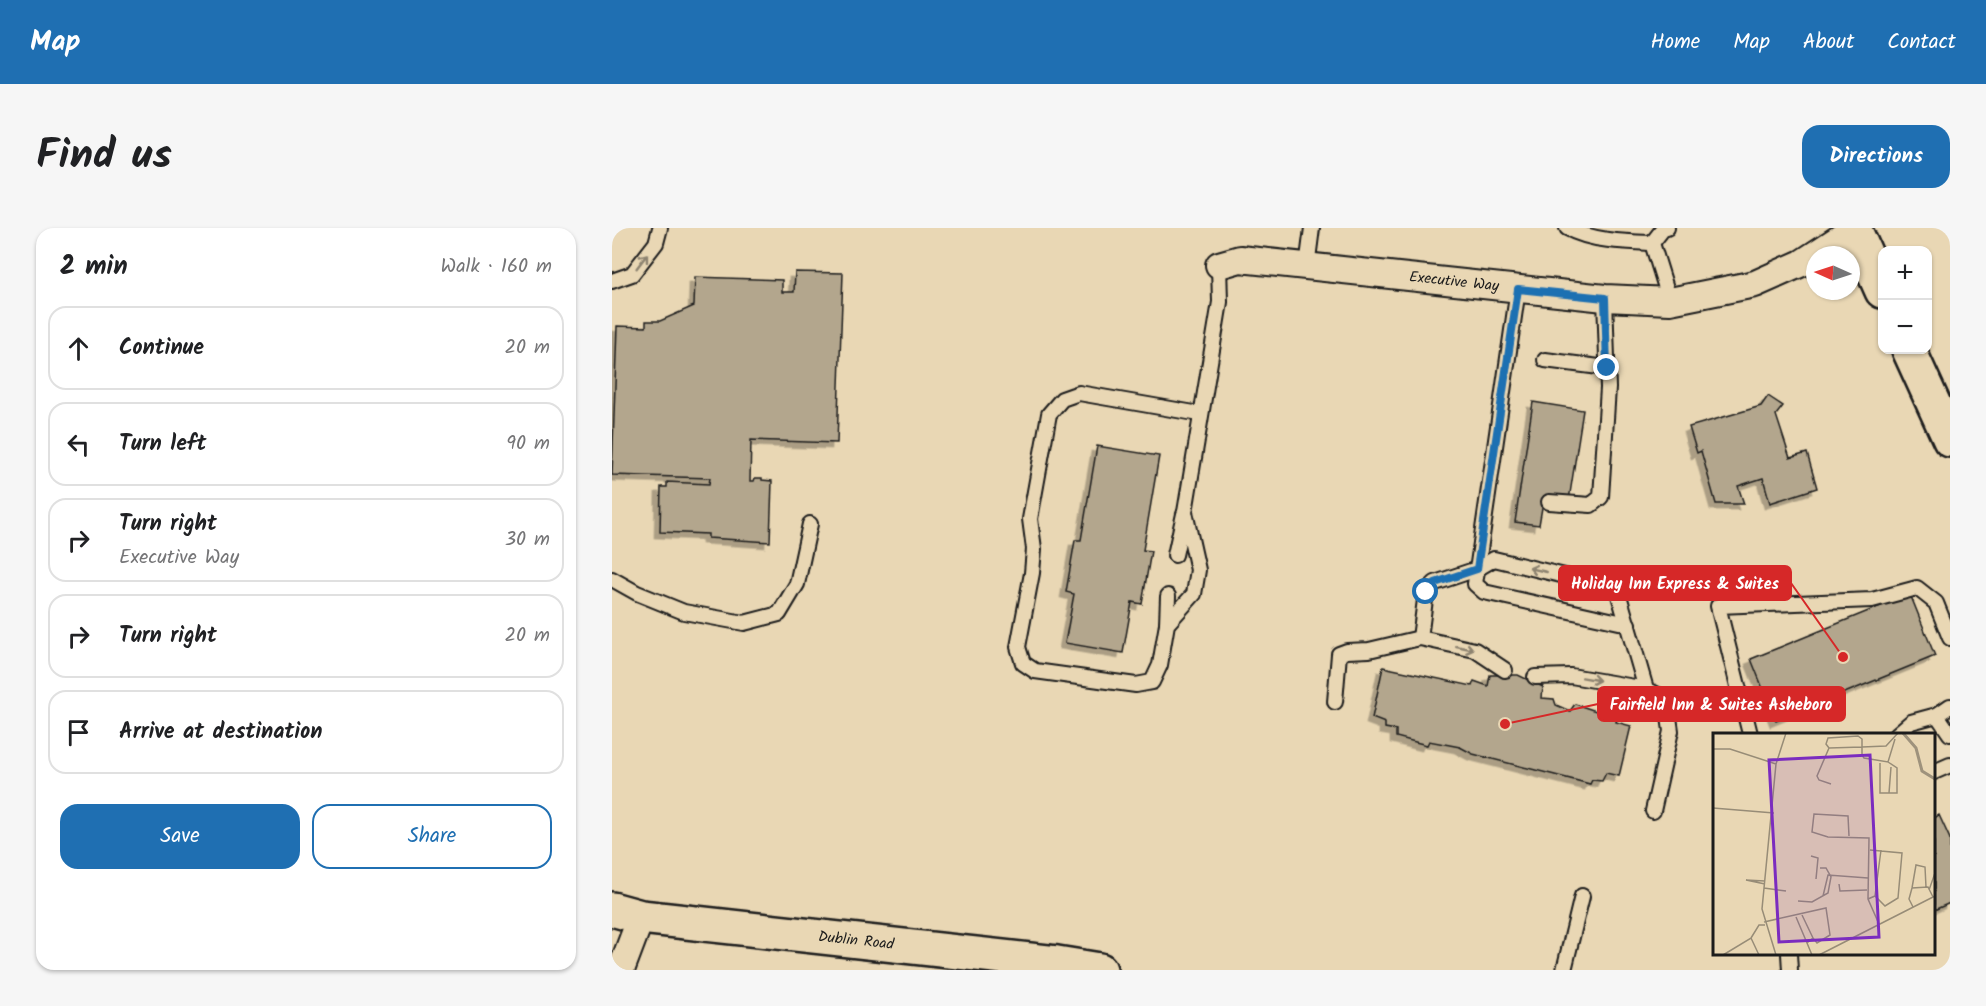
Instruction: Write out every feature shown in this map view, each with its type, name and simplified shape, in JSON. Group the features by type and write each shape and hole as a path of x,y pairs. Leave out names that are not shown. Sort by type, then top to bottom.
{"street":[{"name":"Executive Way","path":"1219,265 1240,259 1605,298 1670,301 1755,284 1802,263 1854,229"},
{"path":"1854,229 1878,282"},
{"path":"1911,354 1950,440"},
{"path":"621,970 627,913"},
{"name":"Dublin Road","path":"627,913 1002,964 1100,970"}],"lane":[{"path":"612,281 632,274 656,243 660,228"},
{"path":"1307,267 1312,228"},
{"path":"1567,228 1576,233 1622,242 1652,243"},
{"path":"1652,243 1663,229 1667,228"},
{"path":"1652,243 1670,301"},
{"path":"1174,555 1185,512 1220,302 1219,265"},
{"path":"1518,289 1475,584 1484,592 1628,624"},
{"path":"1549,502 1591,505 1600,497 1608,388 1605,298"},
{"path":"1545,360 1607,368"},
{"path":"1168,596 1167,624 1160,665 1152,682 1136,685 1035,670 1023,663 1018,647 1032,573 1034,549 1030,519 1049,414 1062,399 1079,393 1200,414"},
{"path":"1167,624 1194,594 1198,570 1185,512"},
{"path":"612,579 637,593 684,612 744,623 779,614 797,584 810,524"},
{"path":"1420,638 1426,592 1435,583 1477,569 1494,560 1611,587 1618,592 1646,689"},
{"path":"1750,733 1718,606 1872,600 1917,588 1936,603 1950,638"},
{"path":"1335,702 1339,654 1347,651 1368,650 1420,638 1475,650 1505,670"},
{"path":"1535,677 1571,676 1646,689 1660,696 1668,710 1671,731 1653,811"},
{"path":"1899,733 1911,722 1937,714 1950,706"},
{"path":"1937,714 1950,735"},
{"path":"1935,772 1950,765"},
{"path":"1564,970 1582,896"},
{"path":"1789,955 1790,970"}],"building":[{"path":"795,272 843,273 837,443 751,440 750,481 762,478 762,480 772,481 770,542 708,538 708,534 660,532 661,487 667,487 667,482 709,484 710,478 612,475 617,326 646,327 646,321 660,321 694,306 695,277 782,280 782,292 794,292"},
{"path":"1768,396 1783,406 1776,415 1790,458 1807,453 1817,488 1770,503 1763,478 1738,486 1744,504 1716,504 1701,451 1697,453 1689,427 1761,406"},
{"path":"1533,402 1583,410 1569,500 1544,496 1539,525 1515,522"},
{"path":"1097,446 1159,456 1143,550 1151,551 1142,604 1132,602 1123,653 1065,643 1074,594 1066,592 1075,540 1081,540"},
{"path":"1910,594 1935,656 1776,721 1751,659"},
{"path":"1383,667 1472,686 1474,681 1488,686 1490,675 1518,675 1543,687 1542,698 1554,699 1556,705 1570,711 1575,704 1617,718 1616,722 1631,726 1619,776 1606,773 1602,781 1592,780 1590,784 1473,754 1460,747 1429,741 1427,745 1396,737 1396,730 1385,728 1385,723 1372,718"},
{"path":"1939,815 1950,839 1950,903 1935,910 1935,817"}],"place":[{"name":"Holiday Inn Express & Suites","path":"1843,657"},
{"name":"Fairfield Inn & Suites Asheboro","path":"1505,724"}],"route":[{"path":"1426,592 1435,583 1477,569 1518,289 1605,298 1607,368"}]}
